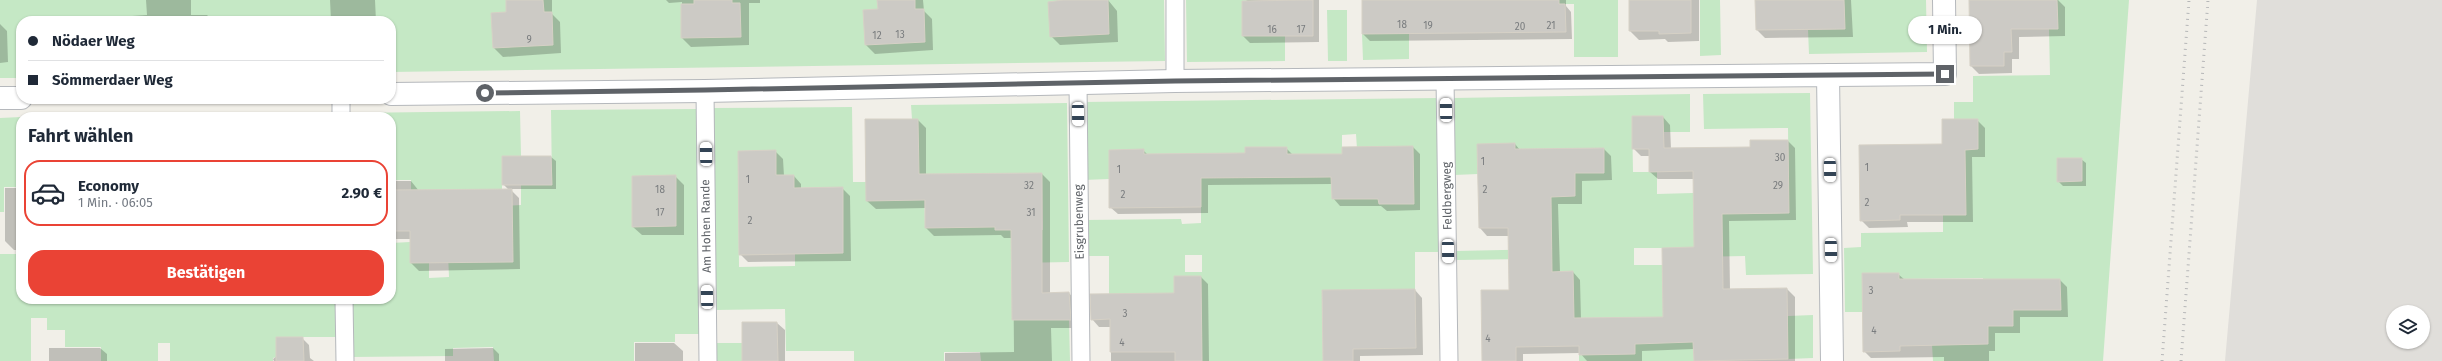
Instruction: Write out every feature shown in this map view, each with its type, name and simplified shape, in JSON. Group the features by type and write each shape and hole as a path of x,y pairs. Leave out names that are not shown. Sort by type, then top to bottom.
{"street":[{"path":"396,94 1175,81 1945,74 1944,0"},
{"path":"1828,75 1832,361"},
{"path":"0,98 16,98"}],"lane":[{"path":"1175,0 1175,81"},
{"name":"Feldbergweg","path":"1446,78 1449,361"},
{"name":"Eisgrubenweg","path":"1078,83 1081,361"},
{"name":"Am Hohen Rande","path":"705,90 708,361"},
{"path":"344,304 344,361"}],"shaded area":[{"path":"2257,0 2442,0 2442,361 2225,361"}],"green space":[{"path":"0,0 1164,0 1165,61 396,72 396,16 16,16 16,78 0,78"},
{"path":"1186,0 1263,0 1242,1 1242,36 1285,36 1285,61 1187,62"},
{"path":"1559,0 1618,0 1618,57 1574,57 1574,4 1559,4"},
{"path":"1700,0 1720,0 1721,55 1700,56"},
{"path":"1844,0 1926,0 1927,52 1809,54 1808,30 1845,29"},
{"path":"2057,0 2129,0 2103,361 1933,361 1932,345 1988,344 1988,326 2013,326 2013,310 2061,310 2060,279 2013,279 1984,288 1983,278 1899,279 1898,273 1862,273 1863,312 1845,312 1844,248 1861,247 1861,233 1943,232 1943,215 1965,215 1965,150 1978,149 1978,119 1954,119 1954,102 1973,102 1973,76 2050,75 2049,29 2058,29","holes":["2057,158 2082,158 2082,181 2057,182"]},
{"path":"1327,10 1347,10 1347,61 1328,61"},
{"path":"1362,34 1409,34 1409,59 1363,60"},
{"path":"1810,93 1813,274 1746,275 1745,256 1694,257 1663,317 1574,318 1573,271 1546,272 1525,259 1456,260 1456,251 1552,249 1551,226 1527,226 1526,197 1575,196 1575,173 1604,173 1604,148 1515,149 1515,143 1478,174 1454,175 1453,98 1690,94 1690,132 1663,132 1663,116 1632,116 1633,172 1657,172 1657,194 1693,193 1721,185 1751,214 1789,213 1788,128 1704,129 1703,94","holes":["1634,248 1666,248 1666,265 1634,265"]},
{"path":"1438,98 1440,252 1415,252 1415,289 1322,291 1323,361 1202,361 1201,276 1174,276 1175,300 1109,294 1109,256 1084,256 1083,220 1181,219 1182,224 1201,223 1201,197 1190,197 1190,178 1238,178 1237,153 1144,154 1144,149 1109,150 1109,179 1083,180 1083,102","holes":["1356,134 1357,149 1413,204 1379,204 1378,176 1348,199 1332,199 1331,177 1246,178 1287,154 1342,154 1342,135","1185,255 1202,255 1202,272 1185,272"]},
{"path":"1067,103 1069,262 1012,263 1013,320 1069,320 1070,361 981,361 980,352 944,352 944,361 854,361 854,351 786,351 785,309 715,310 713,108 852,107 853,182 873,182 873,201 905,200 905,148 918,119 912,119 911,105","holes":["776,150 776,175 794,175 794,188 843,187 843,253 795,254 795,266 739,267 738,151","1042,173 1043,230 995,230 995,226 925,228 924,174"]},
{"path":"697,109 700,334 675,334 675,342 634,342 634,361 494,361 493,347 453,348 453,356 351,357 350,304 396,304 396,243 410,242 410,263 429,263 429,278 449,277 448,254 411,190 411,180 396,180 396,112 520,111 521,156 502,156 502,206 521,205 521,185 552,185 551,110","holes":["632,176 676,176 676,226 632,227"]},
{"path":"16,117 16,187 4,187 4,212 0,212 0,118"},
{"path":"0,254 16,254 16,304 335,304 336,337 276,337 276,357 273,358 273,361 170,361 170,343 158,343 158,361 101,361 101,347 65,347 65,330 47,330 47,318 31,318 31,361 0,361"},
{"path":"1813,315 1813,358 1788,359 1788,316"},
{"path":"1693,332 1694,361 1579,361 1579,355 1635,354 1635,344"},
{"path":"716,343 742,343 742,361 716,361"}],"building":[{"path":"506,0 543,0 544,12 552,12 553,45 493,48 491,13 506,12"},
{"path":"694,0 732,0 732,3 740,3 741,37 681,38 681,4 694,4"},
{"path":"877,0 915,0 915,9 924,9 925,42 865,45 863,10 878,9"},
{"path":"1063,0 1108,0 1109,34 1050,37 1048,2"},
{"path":"1313,0 1313,36 1242,36 1242,1"},
{"path":"1362,0 1559,0 1559,4 1565,4 1566,32 1362,34"},
{"path":"1629,0 1691,0 1691,33 1659,34 1659,31 1629,31"},
{"path":"1755,0 1844,0 1845,29 1756,30"},
{"path":"1969,0 2057,0 2058,29 2011,29 2012,52 2004,52 2004,66 1970,66"},
{"path":"1632,116 1663,116 1664,148 1750,147 1750,140 1788,140 1789,213 1722,214 1723,289 1787,288 1788,359 1694,361 1693,342 1635,344 1635,354 1579,355 1579,346 1516,347 1516,361 1482,361 1481,290 1509,290 1508,228 1479,228 1477,144 1515,143 1515,149 1604,148 1604,173 1575,173 1575,196 1551,197 1552,272 1573,271 1574,318 1663,317 1662,248 1694,247 1693,171 1649,172 1649,149 1632,149"},
{"path":"865,119 918,119 919,174 1042,173 1042,293 1069,292 1071,320 1012,320 1011,230 995,230 995,227 925,228 925,200 866,201"},
{"path":"1942,119 1978,119 1978,149 1965,150 1966,215 1900,215 1900,220 1860,221 1859,145 1942,144"},
{"path":"1413,146 1414,204 1379,204 1378,199 1332,199 1331,177 1201,178 1201,207 1109,208 1109,150 1144,149 1144,154 1245,153 1245,147 1287,147 1287,154 1342,154 1342,147"},
{"path":"776,150 776,175 794,175 794,188 843,187 843,253 739,255 738,151"},
{"path":"502,156 551,156 552,185 502,185"},
{"path":"2057,158 2082,158 2082,181 2057,182"},
{"path":"676,175 676,226 632,227 632,176"},
{"path":"512,189 513,262 410,263 410,231 396,231 396,190"},
{"path":"1862,273 1899,273 1899,279 2060,279 2061,310 2013,310 2013,326 1988,326 1988,344 1900,346 1900,351 1863,352"},
{"path":"1174,276 1201,276 1202,361 1175,361 1175,352 1110,352 1110,319 1091,320 1090,294 1174,293"},
{"path":"1415,289 1416,348 1353,349 1353,361 1323,361 1322,290"},
{"path":"742,322 777,322 778,361 742,361"},
{"path":"276,337 303,337 304,361 276,361"}],"railway":[{"path":"2162,361 2189,0"},
{"path":"2181,361 2208,0"}],"route":[{"path":"485,93 1175,81 1945,74"}]}
